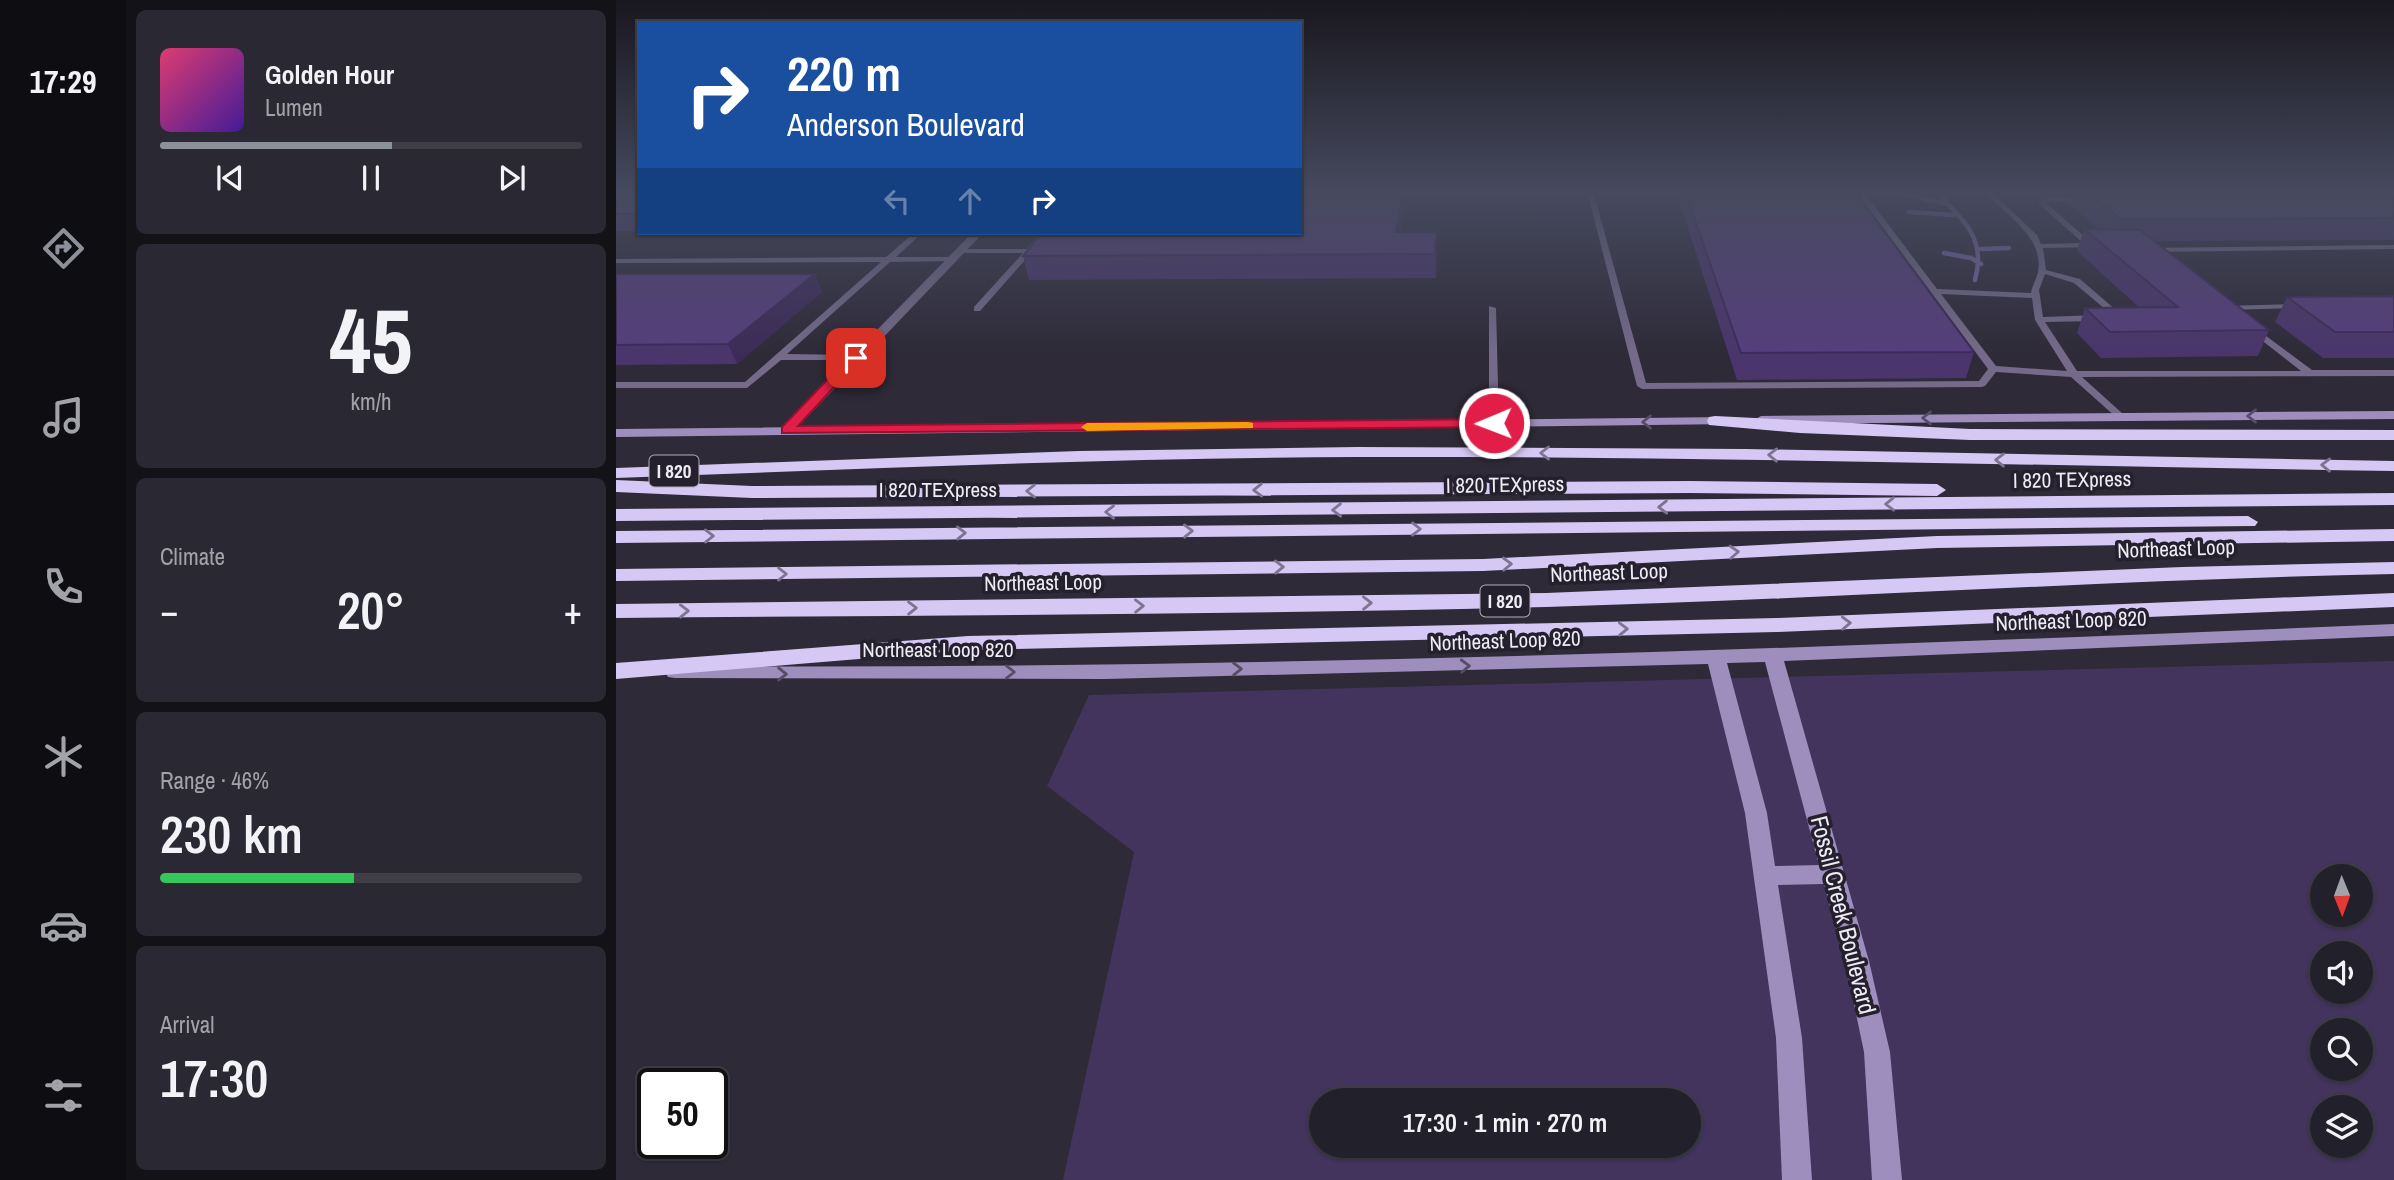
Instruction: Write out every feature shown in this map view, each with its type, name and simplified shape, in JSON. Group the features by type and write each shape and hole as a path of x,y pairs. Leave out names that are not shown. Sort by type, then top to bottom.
{"highway":[{"path":"1716,421 1822,431 1972,435 2394,435"},
{"name":"I 820","path":"616,473 1073,457 1362,452 1700,454 2394,466"},
{"path":"616,486 752,492 1690,487 1964,490 2032,503"},
{"name":"I 820 TEXpress","path":"616,516 2394,499"},
{"name":"I 820 TEXpress","path":"616,537 2394,521"},
{"path":"616,575 1483,565 1937,542 2394,535"},
{"name":"Northeast Loop","path":"616,611 1546,600 1819,590 2084,576 2394,568"},
{"path":"616,671 968,643 1777,625 2394,600"}],"main road":[{"path":"616,433 2394,415"},
{"name":"Northeast Loop 820","path":"616,671 794,674 1442,666 1773,656 2394,630"},
{"name":"Fossil Creek Boulevard","path":"1773,656 1857,961 1877,1052 1887,1180"},
{"path":"1716,657 1756,813 1789,1038 1797,1180"},
{"path":"1765,876 1834,874"}],"street":[{"path":"787,430 965,246"}],"lane":[{"path":"616,385 747,385 903,246"},
{"path":"977,309 1033,246"},
{"path":"1605,246 1642,386 1982,384 1993,369"},
{"path":"1900,246 1993,369 2074,374 2389,373 2394,381"},
{"path":"2038,246 2042,271 2035,296 2039,320 2074,374 2120,416"},
{"path":"2140,249 2394,247"},
{"path":"2152,250 2162,258"},
{"path":"616,261 889,259 1028,251"},
{"path":"2039,320 2122,317 2077,281 2042,271"},
{"path":"1934,291 2035,296"},
{"path":"2214,299 2235,316"},
{"path":"2224,308 2308,306"},
{"path":"1492,308 1494,423"},
{"path":"2246,324 2311,374"},
{"path":"779,358 856,358"}],"shaded area":[{"path":"2394,661 2394,1180 1063,1180 1134,852 1047,786 1089,695"}],"building":[{"path":"1031,246 1436,246 1435,254 1023,256"},
{"path":"1704,246 1895,246 1974,352 1741,353"},
{"path":"2105,246 2161,246 2269,330 2110,332 2085,308 2178,307"},
{"path":"616,274 815,274 728,344 616,345"},
{"path":"2394,296 2394,332 2335,332 2287,297"}],"waterway":[{"path":"1976,246 1978,262"},
{"path":"1981,249 2009,248"},
{"path":"1944,253 1971,258 1978,262"},
{"path":"1975,280 1978,262"}],"slow traffic":[{"path":"1087,427 1248,426"}],"route":[{"path":"856,358 787,430 1494,423"}]}
